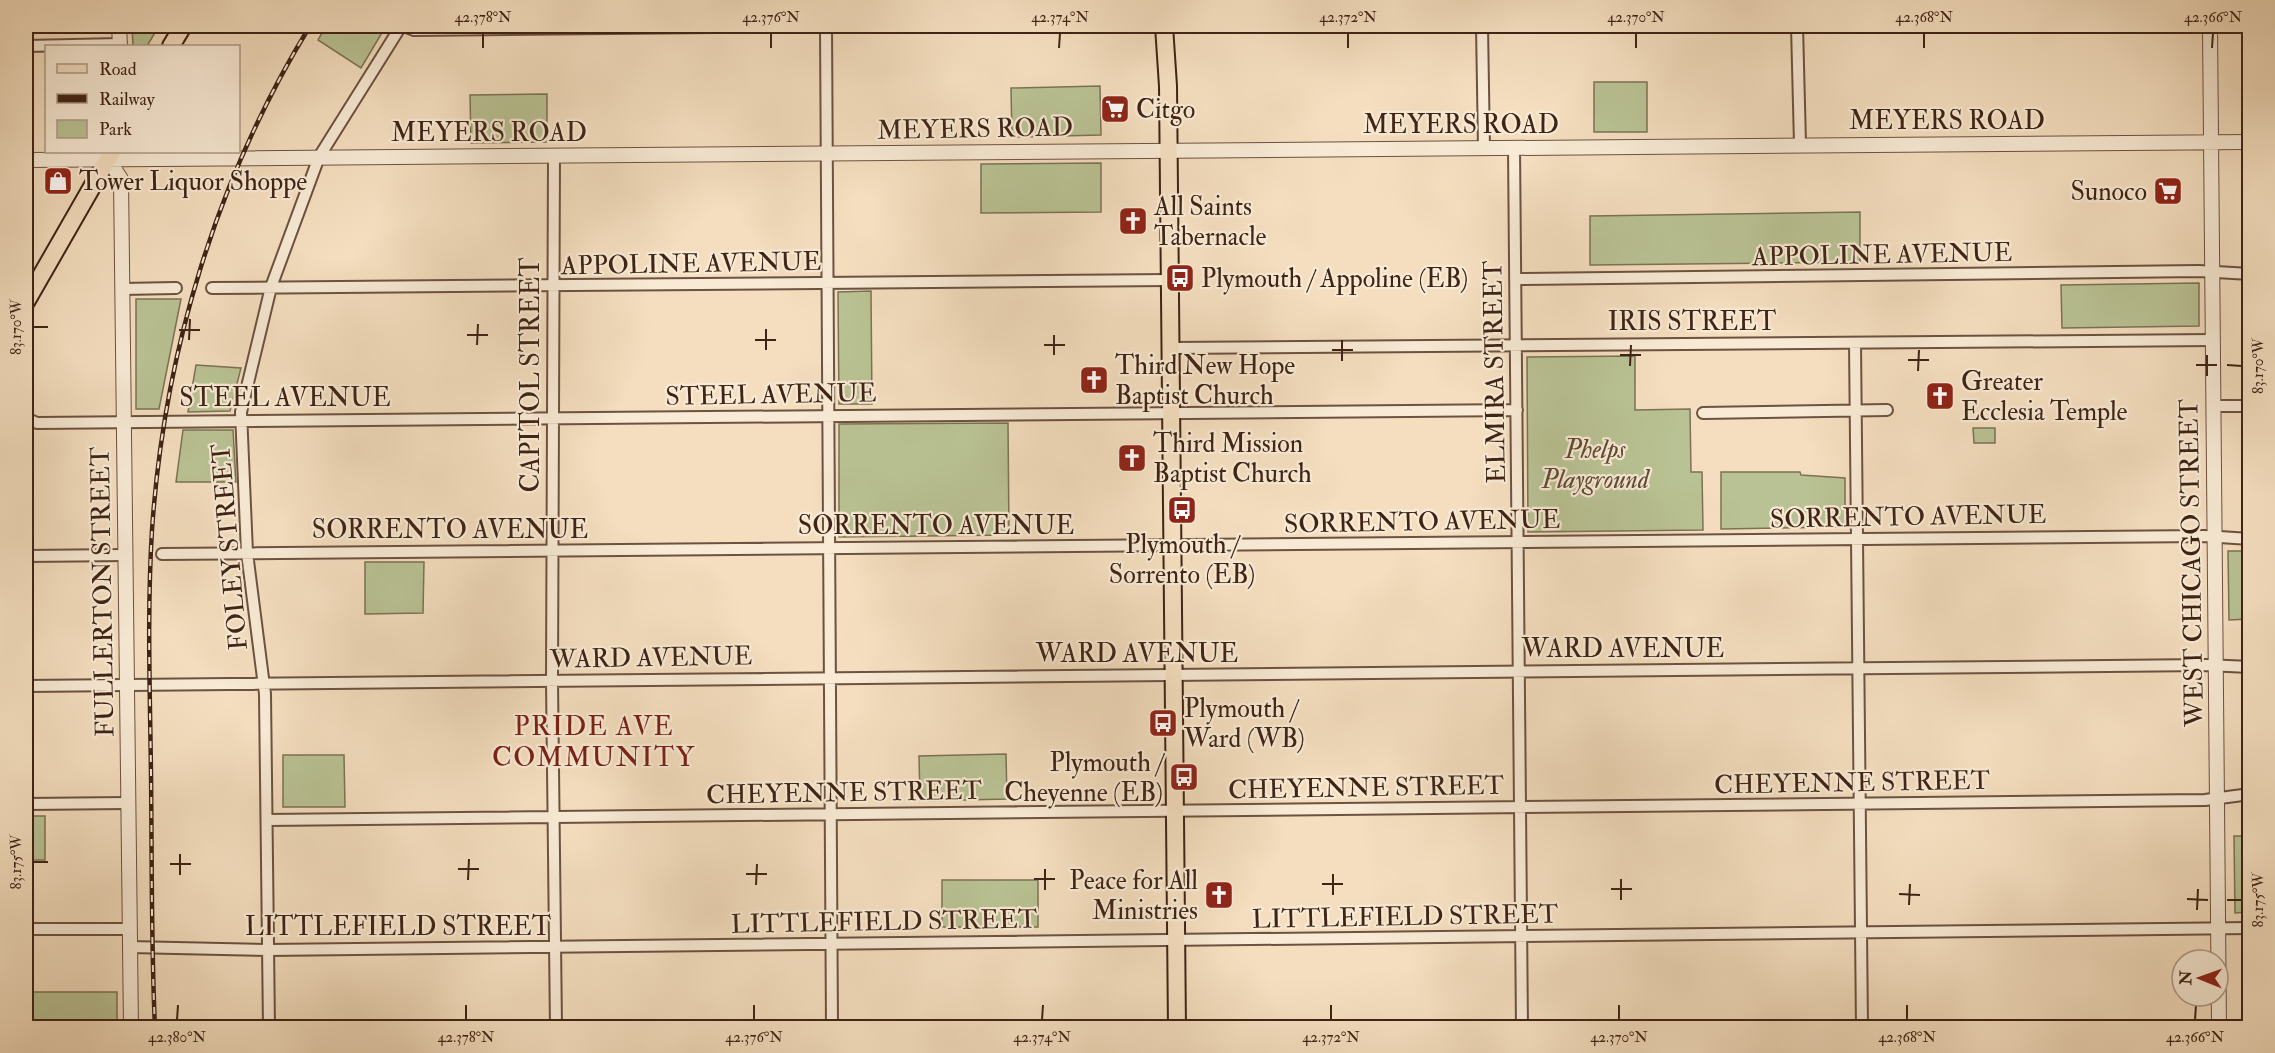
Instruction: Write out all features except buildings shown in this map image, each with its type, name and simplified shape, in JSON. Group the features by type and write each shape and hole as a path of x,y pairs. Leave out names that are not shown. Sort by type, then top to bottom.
{"main road":[{"path":"172,45 183,26"},
{"path":"1164,26 1172,413 1177,1028"},
{"path":"26,302 110,155"}],"street":[{"path":"119,26 120,45"},
{"path":"403,26 414,30 812,26"},
{"name":"FOLEY STREET","path":"269,1028 264,684 247,553 241,420 271,287 319,157 403,26"},
{"path":"826,26 832,1028"},
{"path":"1482,26 1484,148"},
{"path":"1797,26 1800,144"},
{"name":"WEST CHICAGO STREET","path":"2210,26 2219,1028"},
{"path":"26,46 45,46"},
{"name":"MEYERS ROAD","path":"26,160 110,155 554,156 2250,142"},
{"name":"ELMIRA STREET","path":"1514,148 1522,1028"},
{"name":"FULLERTON STREET","path":"110,155 121,179 131,1028"},
{"name":"CAPITOL STREET","path":"554,156 552,681 556,1028"},
{"name":"APPOLINE AVENUE","path":"1516,279 2212,272 2250,274"},
{"name":"APPOLINE AVENUE","path":"212,288 1170,280"},
{"path":"122,289 176,288"},
{"name":"IRIS STREET","path":"1171,348 2213,340"},
{"path":"1855,343 1862,1028"},
{"path":"2214,406 2250,406"},
{"name":"STEEL AVENUE","path":"26,418 37,423 1517,410"},
{"path":"1702,413 1887,410"},
{"name":"SORRENTO AVENUE","path":"162,554 1519,543 1858,538 2215,537 2250,539"},
{"path":"26,556 126,555"},
{"name":"WARD AVENUE","path":"26,686 2250,667"},
{"name":"CHEYENNE STREET","path":"267,820 2205,800 2250,794"},
{"path":"26,804 128,803"},
{"name":"LITTLEFIELD STREET","path":"130,947 268,950 1521,938 2250,928"},
{"path":"26,929 130,929"}],"green space":[{"path":"65,26 106,26 106,30 65,31"},
{"path":"132,26 159,26 148,45 133,45"},
{"path":"326,26 386,26 361,68 318,40"},
{"path":"1594,82 1647,82 1647,132 1594,132"},
{"path":"1100,86 1101,135 1012,137 1011,88"},
{"path":"547,94 547,142 471,143 470,95"},
{"path":"1101,163 1101,212 981,213 981,164"},
{"path":"1860,212 1860,262 1590,265 1590,216"},
{"path":"2199,283 2199,326 2062,328 2061,285"},
{"path":"871,291 872,404 839,404 838,292"},
{"path":"136,299 181,299 159,409 136,409"},
{"name":"Phelps Playground","path":"1635,356 1635,410 1690,409 1691,472 1702,472 1703,530 1528,532 1527,357"},
{"path":"196,365 241,368 230,411 188,412"},
{"path":"1008,423 1009,535 839,537 839,424"},
{"path":"1973,428 1995,428 1995,443 1974,443"},
{"path":"183,430 233,430 236,482 176,482"},
{"path":"1721,472 1800,472 1801,475 1845,478 1845,527 1721,529"},
{"path":"2228,551 2249,551 2249,619 2229,620"},
{"path":"365,562 424,562 423,613 365,614"},
{"path":"1006,754 1007,799 920,801 919,756"},
{"path":"283,755 344,755 345,807 283,807"},
{"path":"26,816 45,816 45,860 26,860"},
{"path":"2234,836 2249,836 2249,912 2235,913"},
{"path":"942,880 1038,880 1038,927 942,927"},
{"path":"26,992 117,992 117,1027 26,1027"}],"railway":[{"path":"155,1028 149,621 150,560 158,463 183,332 222,205 248,143 277,84 310,26"}],"place":[{"name":"Citgo","path":"1115,109"},
{"name":"Tower Liquor Shoppe","path":"58,181"},
{"name":"Sunoco","path":"2168,191"},
{"name":"All Saints Tabernacle","path":"1133,221"},
{"name":"Plymouth / Appoline (EB)","path":"1180,278"},
{"name":"Third New Hope Baptist Church","path":"1094,380"},
{"name":"Greater Ecclesia Temple","path":"1940,396"},
{"name":"Third Mission Baptist Church","path":"1132,458"},
{"name":"Plymouth / Sorrento (EB)","path":"1182,510"},
{"name":"Plymouth / Ward (WB)","path":"1163,723"},
{"name":"Plymouth / Cheyenne (EB)","path":"1184,777"},
{"name":"Peace for All Ministries","path":"1219,895"}],"district":[{"name":"PRIDE AVE COMMUNITY","path":"594,742"}]}
